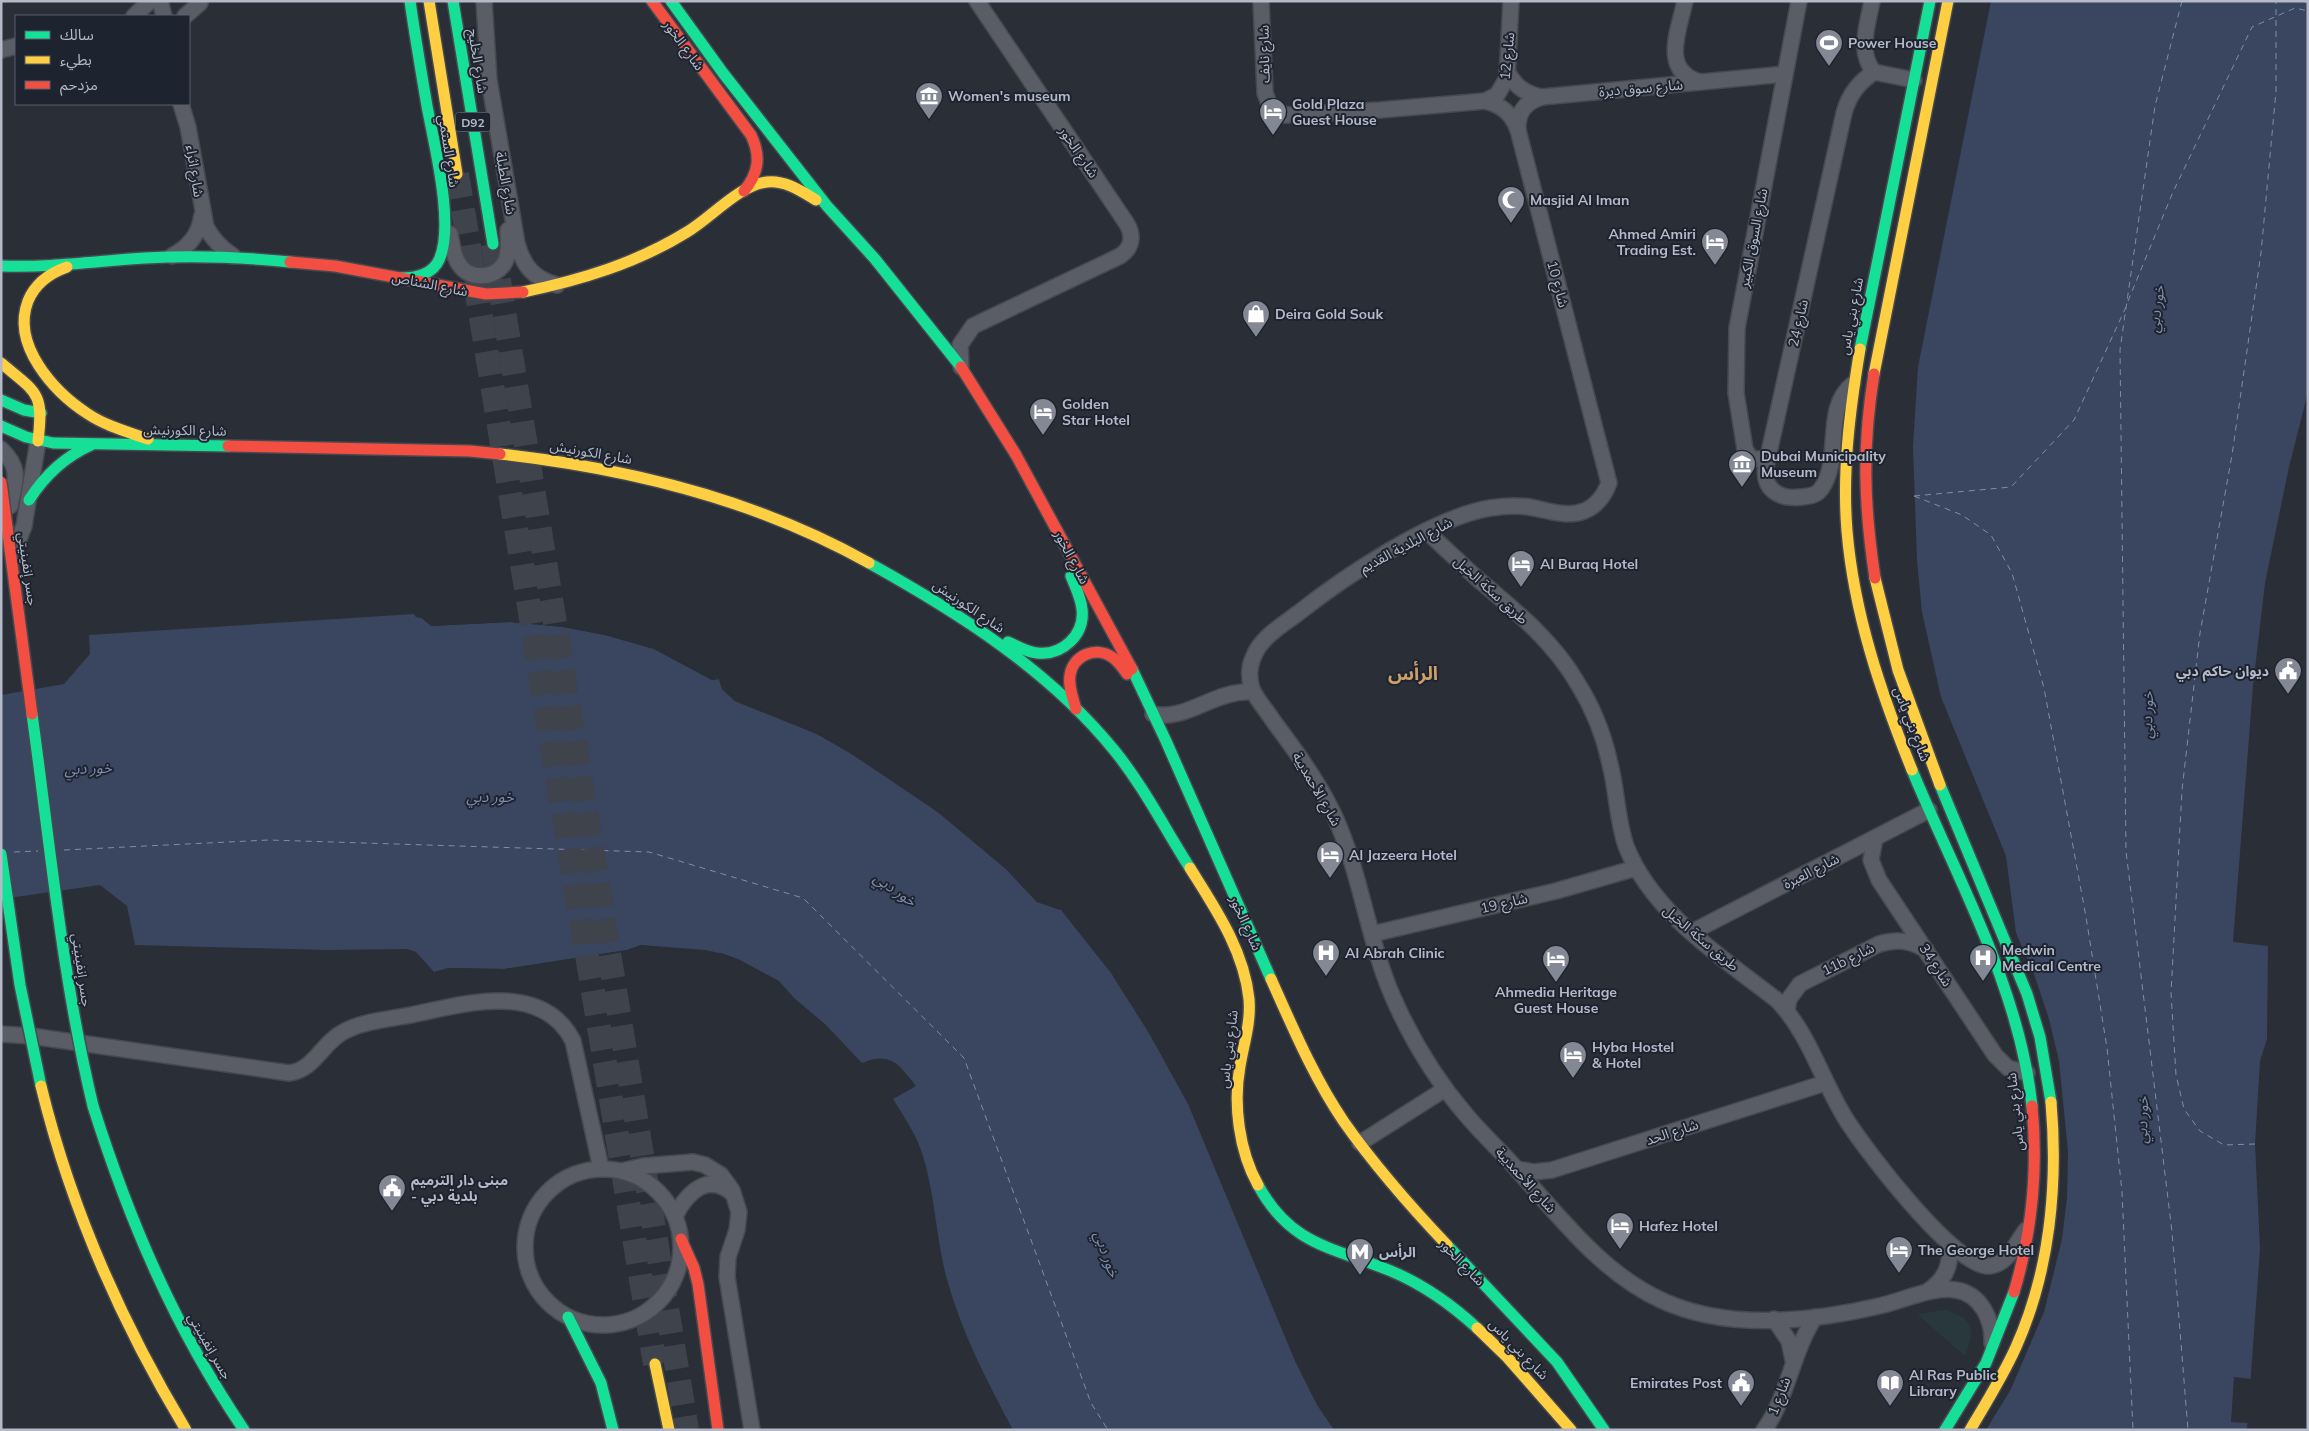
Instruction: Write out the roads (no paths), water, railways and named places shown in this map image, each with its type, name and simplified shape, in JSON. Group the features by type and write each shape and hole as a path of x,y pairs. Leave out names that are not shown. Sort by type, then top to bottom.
{"main road":[{"name":"شارع الستمي","path":"400,278 412,278 423,275 439,261 444,240 442,203 410,1"},
{"name":"D92","path":"430,1 457,174"},
{"name":"شارع الخليج","path":"453,1 493,244"},
{"name":"شارع الخور","path":"652,1 751,135 757,146 758,170 753,182 744,190"},
{"name":"شارع الخور","path":"671,1 723,74 827,206 900,288 961,367 1016,455 1122,649 1166,741 1300,1042 1330,1098 1380,1171 1426,1224 1545,1348 1569,1376 1604,1430"},
{"name":"شارع بني ياس","path":"1930,1 1853,384 1846,440 1845,496 1847,535 1856,596 1869,651 1884,696 1929,810 2005,990 2027,1073 2035,1142 2029,1224 2014,1292 1990,1355 1945,1430"},
{"name":"شارع بني ياس","path":"1948,1 1878,344 1869,404 1865,509 1879,605 1888,640 1906,697 1948,804 2016,964 2032,1010 2044,1057 2051,1106 2054,1155 2052,1204 2033,1301 2016,1347 1994,1391 1970,1430"},
{"name":"شارع الشناص","path":"1,266 24,267 172,256 233,256 301,262 493,294 514,294 557,285 624,264 687,232 744,190 767,182 780,182 791,186 827,206"},
{"path":"84,263 61,269 48,276 38,286 30,298 25,312 22,326 25,341 41,366 62,392 84,412 111,426 167,445"},
{"path":"1,363 30,385 37,393 42,413 38,442 18,435 1,426"},
{"path":"1,400 24,410 42,413"},
{"path":"1846,440 1850,456 1854,460 1860,460 1866,449"},
{"name":"شارع الكورنيش","path":"38,442 470,451 560,460 634,474 712,496 795,527 876,566 969,623 1024,664 1076,709"},
{"path":"29,500 38,485 56,466 77,450 93,444"},
{"name":"جسر إنفينيتي","path":"1,482 68,979 83,1064 93,1106 120,1189 152,1270 192,1347 244,1430"},
{"path":"969,623 1036,653 1048,654 1060,650 1070,643 1078,634 1082,622 1082,610 1056,527"},
{"path":"1847,535 1854,529 1860,534 1868,588 1879,605"},
{"path":"1076,709 1070,674 1079,658 1096,652 1114,657 1146,700"},
{"name":"شارع بني ياس","path":"1076,709 1108,743 1131,772 1223,922 1234,945 1248,992 1250,1016 1240,1069 1238,1119 1242,1143 1260,1190 1274,1210 1292,1229 1312,1243 1404,1277 1461,1314 1549,1391 1571,1430"},
{"path":"1,854 26,1020 44,1101 60,1154 83,1223 111,1291 147,1365 186,1430"},
{"path":"681,1239 691,1261 698,1284 718,1430"},
{"path":"568,1317 601,1383 613,1430"},
{"path":"655,1364 668,1430"},
{"path":"1549,1391 1569,1376"}],"street":[{"path":"135,15 150,1"},
{"path":"160,1 164,15"},
{"path":"170,1 174,15"},
{"name":"شارع الطبلة","path":"484,1 488,80 520,256 535,276 545,282 557,285"},
{"name":"شارع الخور","path":"961,367 960,345 965,334 973,326 1120,256 1128,248 1131,239 1127,224 977,1"},
{"name":"شارع نايف","path":"1261,1 1264,88 1270,106 1279,113 1291,115 1372,111 1485,101"},
{"name":"شارع 12","path":"1485,101 1501,90 1507,71 1511,1"},
{"path":"1685,1 1674,54 1677,64 1683,73 1692,79 1702,82"},
{"name":"شارع السوق الكبير","path":"1767,459 1751,459 1745,449 1736,393 1735,360 1742,296 1799,1"},
{"path":"1872,1 1864,51 1869,66 1874,72 1914,80"},
{"path":"186,15 199,2"},
{"path":"1,50 15,46"},
{"name":"شارع سوق ديرة","path":"1507,71 1517,86 1533,95 1542,97 1785,74"},
{"name":"شارع 24","path":"1853,384 1845,390 1838,405 1828,473 1822,488 1817,494 1793,498 1779,496 1773,492 1764,473 1844,113 1851,94 1865,78 1874,72"},
{"name":"شارع 10","path":"1542,97 1528,103 1523,108 1519,115 1518,130 1609,483"},
{"path":"1485,101 1494,103 1509,114 1518,130"},
{"name":"شارع اثراء","path":"181,105 188,128 202,214 206,227 212,239 233,256"},
{"name":"شارع اثراء","path":"188,128 189,105"},
{"path":"442,203 457,262 463,270 482,276 500,268 508,256 508,196"},
{"name":"شارع اثراء","path":"172,256 190,244 201,225 202,214"},
{"path":"1,557 10,550 18,539 29,500 38,442"},
{"path":"1,449 8,456 15,472 15,490 6,503 10,509 1,522"},
{"name":"شارع البلدية القديم","path":"1233,692 1250,669 1255,653 1266,638 1307,606 1358,571 1426,531 1460,516 1495,507 1529,507 1564,513 1581,512 1597,504 1605,494 1609,483"},
{"path":"1,540 18,525 29,500"},
{"name":"طريق سكة الخيل","path":"1426,531 1547,641 1578,683 1592,708 1604,739 1611,765 1619,822 1636,868 1659,902 1692,932 1787,1010 1806,1041 1825,1083 1864,1146 1949,1245 1979,1266 1989,1267 2006,1259 2029,1224"},
{"path":"1153,714 1165,716 1182,713 1233,692 1253,692 1250,669"},
{"name":"شارع الأحمديية","path":"1253,692 1314,779 1339,824 1360,886 1372,934 1392,995 1415,1043 1445,1089 1469,1119 1585,1245 1628,1282 1645,1292 1680,1308 1736,1319 1815,1317 1867,1309 1927,1292 1943,1289 1959,1290 1974,1297 1980,1303 1991,1323 1990,1355"},
{"path":"1166,741 1174,721 1182,713"},
{"name":"شارع العبرة","path":"1692,932 1929,810"},
{"name":"شارع 34","path":"1875,838 1871,849 1874,870 2001,1062 2018,1072 2027,1073"},
{"name":"شارع 19","path":"1372,934 1556,891 1636,868"},
{"name":"11b شارع","path":"1787,1010 1789,1000 1800,984 1879,944 1891,940 1903,940 1926,950"},
{"path":"1,1034 30,1036 289,1073 305,1069 334,1038 355,1026 479,1001 510,1000 524,1003 549,1014 561,1024 573,1041 601,1168"},
{"name":"شارع الحد","path":"1517,1169 1534,1172 1552,1170 1825,1083"},
{"path":"1360,1143 1445,1089"},
{"path":"622,1171 643,1166 687,1162 699,1164 721,1175 734,1195 738,1204 739,1221 728,1257 727,1277 752,1430"},
{"path":"601,1168 622,1171 639,1177 654,1187 670,1205 681,1239 680,1263 672,1285 648,1312 638,1318 615,1325 591,1324 568,1317 547,1302 534,1283 526,1260 528,1225 538,1204 554,1186 578,1173 601,1168"},
{"path":"675,1216 686,1197 703,1186 723,1187 734,1195"},
{"path":"1927,1292 1942,1280 1946,1272 1949,1264 1949,1245"},
{"name":"شارع 1","path":"1764,1430 1774,1412 1802,1340 1815,1317"},
{"name":"شارع 1","path":"1774,1319 1789,1341 1793,1362"}],"water":[{"name":"خور دبي","path":"1991,1 2308,1 2308,392 2289,467 2265,583 2253,686 2233,942 2268,946 2267,1039 2260,1061 2255,1144 2260,1249 2247,1430 1986,1430 2011,1389 2044,1312 2062,1239 2067,1198 2068,1151 2059,1061 2049,1019 2034,974 2016,933 2006,856 1941,697 1922,612 1917,560 1913,447 1918,367"},
{"name":"خور دبي","path":"414,614 431,626 510,622 563,627 605,635 654,649 712,680 719,679 722,689 735,701 817,734 850,753 939,813 1006,869 1037,902 1061,910 1111,973 1150,1035 1188,1104 1295,1361 1317,1405 1334,1430 1013,1430 984,1374 959,1316 946,1276 923,1156 914,1133 893,1099 916,1086 899,1066 887,1059 862,1063 825,1024 794,998 779,981 738,959 724,954 641,945 627,950 504,969 449,968 434,972 416,952 407,949 327,950 135,945 127,906 100,885 1,899 1,695 64,684 90,654 89,635"}],"tunnel":[{"path":"457,174 655,1364"},
{"path":"493,244 687,1430"}],"place":[{"name":"Power House","path":"1829,67"},
{"name":"Women's museum","path":"929,120"},
{"name":"Gold Plaza Guest House","path":"1273,136"},
{"name":"Masjid Al Iman","path":"1511,224"},
{"name":"Ahmed Amiri Trading Est.","path":"1715,266"},
{"name":"Deira Gold Souk","path":"1256,338"},
{"name":"Golden Star Hotel","path":"1043,436"},
{"name":"Dubai Municipality Museum","path":"1742,488"},
{"name":"Al Buraq Hotel","path":"1521,588"},
{"name":"ديوان حاكم دبي","path":"2288,695"},
{"name":"Al Jazeera Hotel","path":"1330,879"},
{"name":"Al Abrah Clinic","path":"1326,977"},
{"name":"Medwin Medical Centre","path":"1983,982"},
{"name":"Ahmedia Heritage Guest House","path":"1556,983"},
{"name":"Hyba Hostel & Hotel","path":"1573,1079"},
{"name":"مبنى دار الترميم - بلدية دبي","path":"392,1212"},
{"name":"Hafez Hotel","path":"1620,1250"},
{"name":"The George Hotel","path":"1899,1274"},
{"name":"الرأس","path":"1360,1276"},
{"name":"Emirates Post","path":"1741,1407"},
{"name":"Al Ras Public Library","path":"1890,1407"}],"district":[{"name":"الرأس","path":"1413,673"}]}
